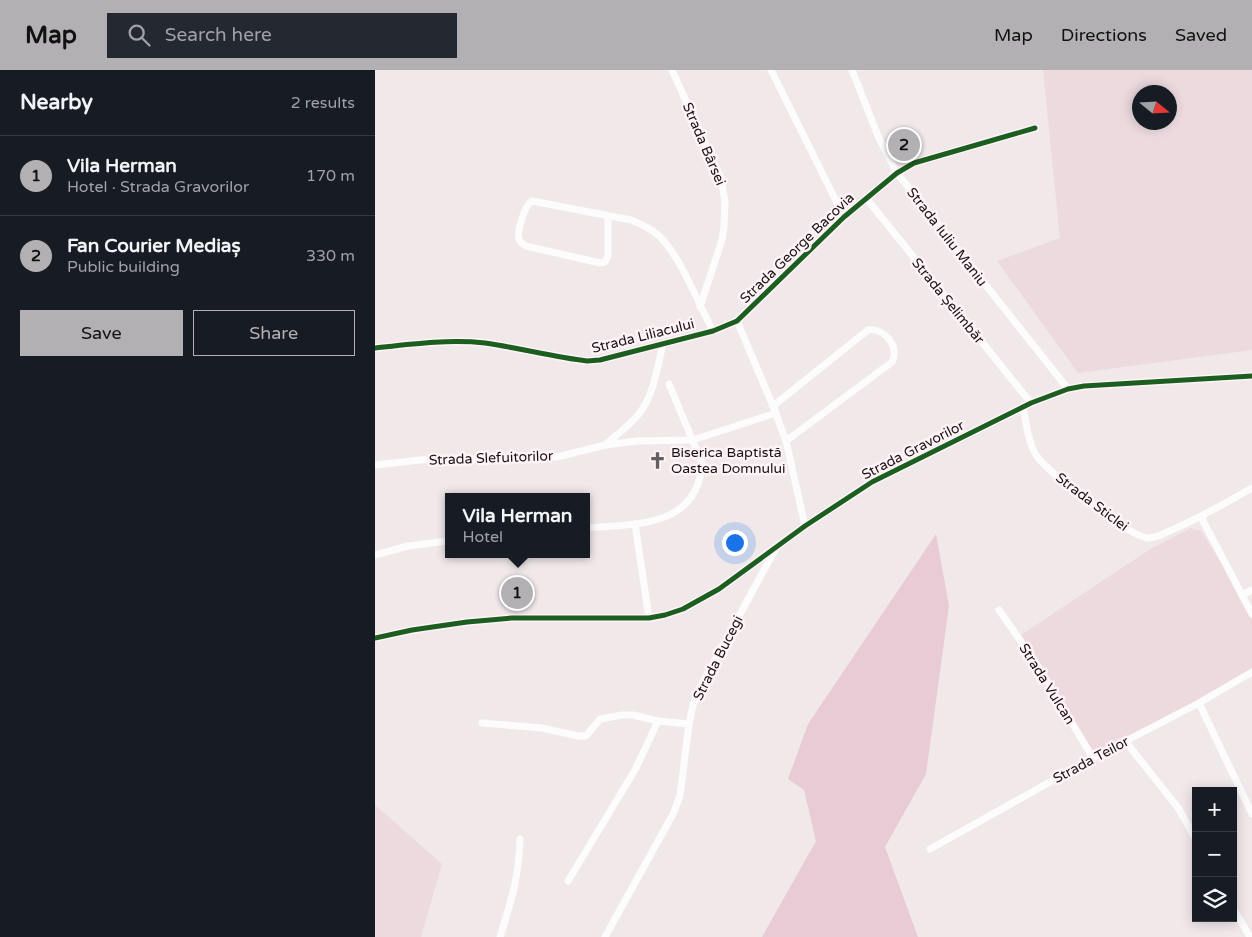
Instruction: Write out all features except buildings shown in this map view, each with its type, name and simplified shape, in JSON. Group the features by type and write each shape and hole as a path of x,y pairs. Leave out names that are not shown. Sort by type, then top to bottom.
{"street":[{"name":"Strada Bârsei","path":"672,70 721,178 725,202 722,240 700,307"},
{"path":"771,70 844,217"},
{"name":"Strada Iuliu Maniu","path":"852,70 878,136 897,173 1068,389"},
{"name":"Strada George Bacovia","path":"737,321 844,217 897,173 914,163 1035,128"},
{"name":"Strada Șelimbăr","path":"866,198 1031,403"},
{"path":"608,216 608,256 605,262 600,263 526,246 518,238 527,206 532,201 631,220 645,226 659,235 674,253 713,331"},
{"path":"737,321 774,409 785,441 805,526"},
{"name":"Strada Liliacului","path":"375,348 457,341 485,343 587,361 600,360 713,331 737,321"},
{"path":"605,445 637,441 693,440 774,409 868,330 875,329 881,332 895,348 895,356 892,362 785,441"},
{"name":"Strada Slefuitorilor","path":"375,465 430,459 475,460 557,457 605,445 638,415 646,402 653,384 663,344"},
{"name":"Strada Gravorilor","path":"375,638 412,630 512,618 649,618 665,615 683,609 704,598 805,526 872,482 1031,403 1068,389 1084,386 1252,376"},
{"path":"590,528 635,524 674,514 685,505 695,492 701,476 701,463 669,384"},
{"name":"Strada Sticlei","path":"1023,407 1031,443 1043,464 1054,475 1126,529 1141,537 1156,537 1201,516 1252,488"},
{"path":"1201,516 1252,614"},
{"path":"635,524 649,618"},
{"path":"375,555 408,546 445,540"},
{"name":"Strada Bucegi","path":"605,937 673,814 680,796 689,724 699,689 776,548"},
{"path":"1242,595 1252,590"},
{"name":"Strada Vulcan","path":"999,610 1036,663 1093,758"},
{"name":"Strada Teilor","path":"930,849 1093,758 1199,703 1252,672"},
{"path":"1199,703 1252,814"},
{"path":"482,723 542,728 578,736 586,736 600,718 623,714 658,721 689,724"},
{"path":"568,882 635,770 658,721"},
{"path":"1126,742 1179,809 1192,833"},
{"path":"500,937 516,884 520,839"},
{"path":"1237,915 1250,937"}],"shaded area":[{"path":"1043,70 1252,70 1252,350 1078,373 997,261 1060,238"},
{"path":"1191,528 1201,531 1252,614 1252,672 1093,758 1018,637 1152,548"},
{"path":"936,534 949,606 926,774 885,847 918,937 762,937 816,841 804,790 788,779 808,724"},
{"path":"375,805 442,864 421,937 375,937"}],"cycle path":[{"path":"375,348 430,342 471,342 587,361 600,360 713,331 737,321 844,217 897,173 914,163 1035,128"},
{"path":"375,638 412,630 512,618 649,618 665,615 683,609 719,589 805,526 872,482 1031,403 1068,389 1084,386 1252,376"}],"place":[{"name":"Fan Courier Mediaș","path":"904,145"},
{"name":"Biserica Baptistă Oastea Domnului","path":"657,460"},
{"name":"Vila Herman","path":"517,593"}]}
